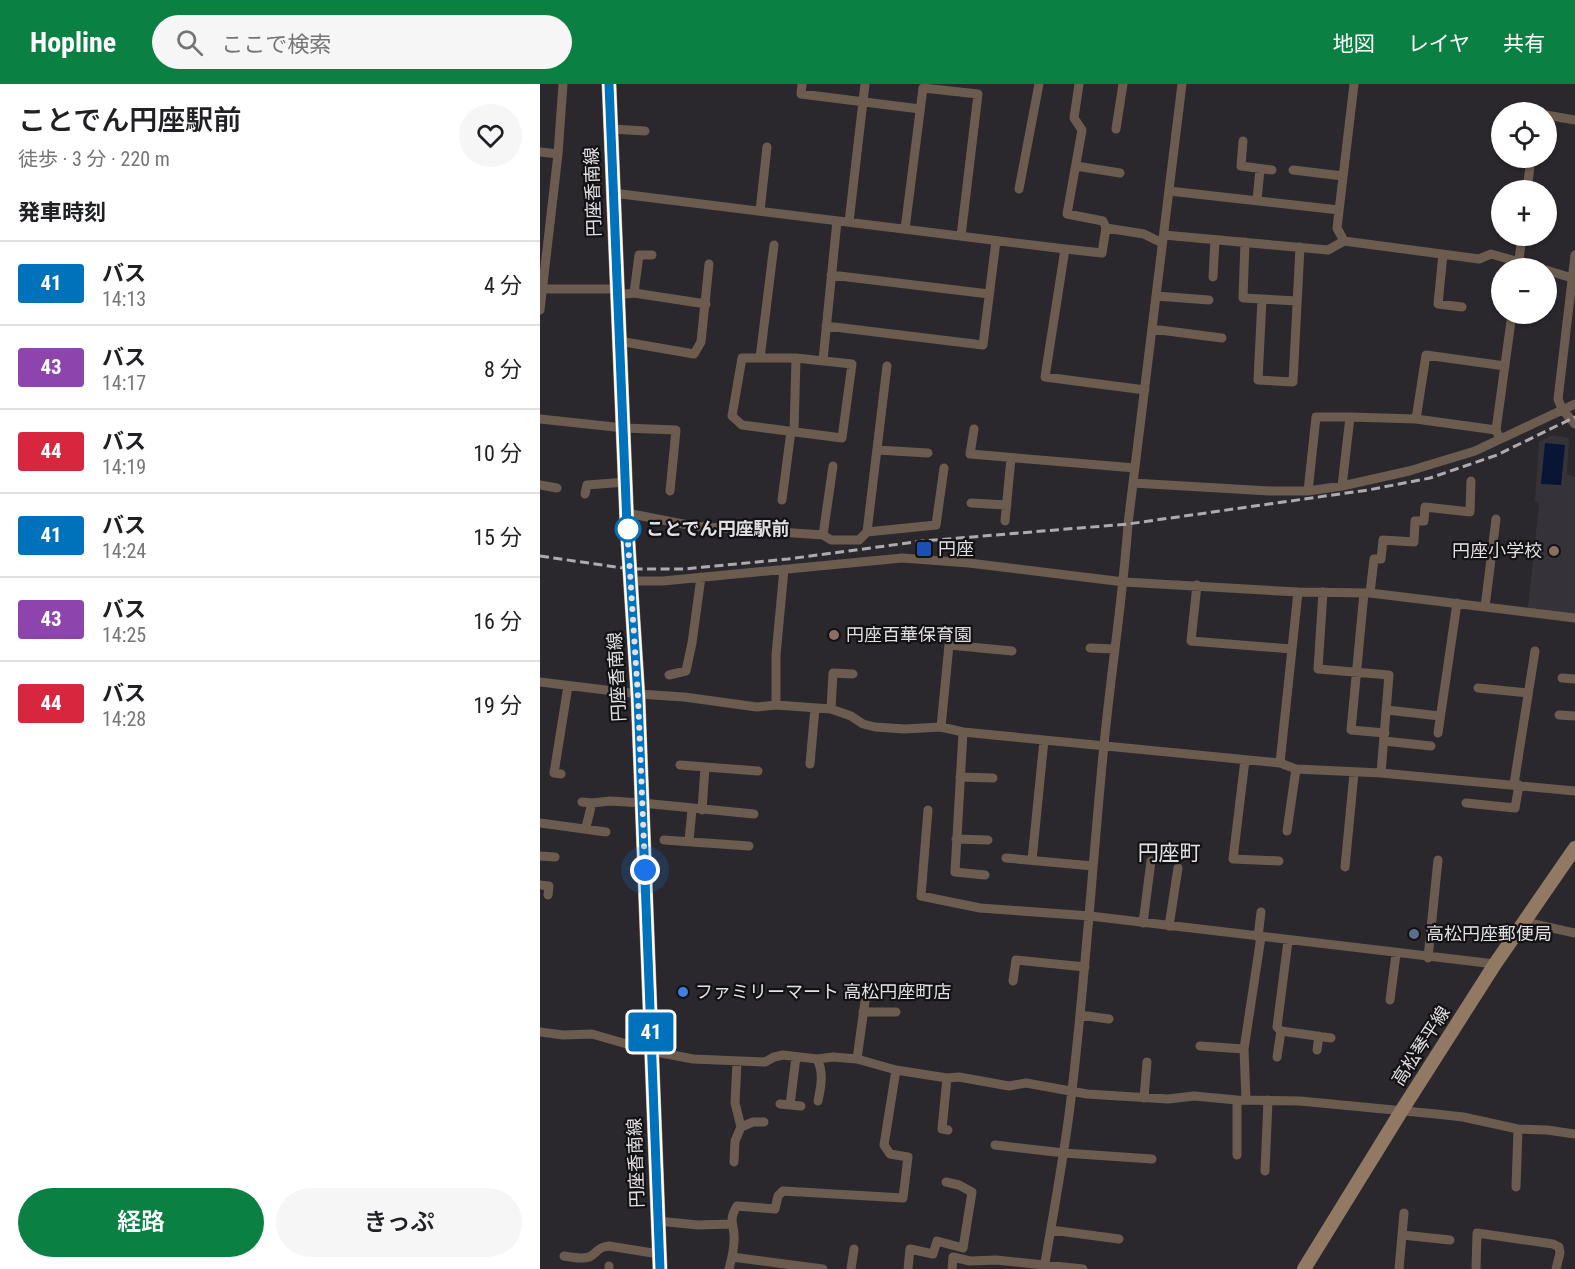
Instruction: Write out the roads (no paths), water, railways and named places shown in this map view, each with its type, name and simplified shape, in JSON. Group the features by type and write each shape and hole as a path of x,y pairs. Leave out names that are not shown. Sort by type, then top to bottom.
{"main road":[{"name":"円座香南線","path":"609,84 616,292 638,694 660,1261"},
{"name":"高松琴平線","path":"1304,1269 1495,964 1575,848"}],"street":[{"path":"540,310 544,289 544,254 558,154 563,84"},
{"path":"802,84 801,94 920,109"},
{"path":"849,222 865,84"},
{"path":"1019,189 1039,84"},
{"path":"613,193 1102,253 1106,228 1103,221 1067,214 1082,130 1074,118 1079,84"},
{"path":"1116,129 1123,84"},
{"path":"1044,1268 1064,1153 1072,1090 1090,916 1104,746 1124,582 1133,483 1182,84"},
{"path":"1344,241 1337,228 1354,84"},
{"path":"904,229 923,88 978,94 962,236"},
{"path":"1557,117 1575,120"},
{"path":"611,129 645,131"},
{"path":"1243,141 1240,166 1272,170"},
{"path":"760,211 767,147"},
{"path":"540,152 558,154"},
{"path":"1076,166 1120,173"},
{"path":"1257,200 1260,169"},
{"path":"1293,170 1343,176"},
{"path":"1169,191 1339,210"},
{"path":"823,360 837,221"},
{"path":"1106,228 1163,239 1215,240 1328,250 1344,241 1479,259 1491,254 1501,258"},
{"path":"1213,277 1215,240"},
{"path":"826,326 983,345 996,241"},
{"path":"1245,242 1243,298 1297,301"},
{"path":"760,358 774,245"},
{"path":"1262,299 1258,380 1293,382 1300,248"},
{"path":"1065,249 1045,377 1145,390"},
{"path":"1443,254 1438,304 1462,307"},
{"path":"634,293 639,255 652,255"},
{"path":"1575,255 1571,322 1558,399 1562,409 1575,423"},
{"path":"619,341 694,354 701,342 709,264"},
{"path":"1557,273 1572,278"},
{"path":"831,275 989,294"},
{"path":"544,289 634,293 706,304"},
{"path":"1156,296 1209,300"},
{"path":"1498,434 1511,324"},
{"path":"1152,329 1222,338"},
{"path":"1416,419 1426,355 1505,366"},
{"path":"742,358 796,358 852,364 842,438 742,424 732,416 742,358"},
{"path":"782,500 793,431 796,358"},
{"path":"627,513 693,526 823,535 831,540 859,540 867,532 887,366"},
{"path":"1133,483 1269,491 1308,491 1342,486 1409,471 1475,451 1498,434 1575,404"},
{"path":"1308,491 1316,417 1416,419 1498,434"},
{"path":"1342,486 1350,417"},
{"path":"540,419 624,428 676,430 670,491"},
{"path":"974,429 970,454 1135,468"},
{"path":"877,450 928,453"},
{"path":"1005,521 1011,458"},
{"path":"823,535 833,466"},
{"path":"867,532 936,525 944,468"},
{"path":"1431,746 1351,730 1367,593 1374,559 1381,559 1383,540 1414,542 1415,521 1424,521 1425,507 1470,512 1471,481"},
{"path":"585,494 587,485 626,482"},
{"path":"540,485 557,488"},
{"path":"971,502 1007,505"},
{"path":"1485,607 1496,519"},
{"path":"631,581 701,577 903,558 969,563 1124,582 1298,592 1367,593 1575,618"},
{"path":"776,705 775,671 784,569"},
{"path":"669,675 687,671 701,577"},
{"path":"1197,585 1191,641 1292,650"},
{"path":"1280,764 1298,592"},
{"path":"1323,592 1318,669 1389,675 1381,773"},
{"path":"1438,734 1457,603"},
{"path":"940,727 949,645 1012,651"},
{"path":"1090,648 1115,649"},
{"path":"1466,803 1515,808 1516,785 1535,651"},
{"path":"831,709 832,674 853,674"},
{"path":"1562,678 1575,679"},
{"path":"540,682 757,707 776,705 831,709 875,727 904,729 940,727 963,732 1280,764 1296,769 1381,773 1575,791"},
{"path":"561,774 554,773 568,686"},
{"path":"1478,688 1528,693"},
{"path":"810,764 815,708"},
{"path":"1387,710 1440,716"},
{"path":"1559,715 1575,716"},
{"path":"963,732 955,872 984,874"},
{"path":"1032,860 1044,740"},
{"path":"1245,760 1233,859 1278,861"},
{"path":"680,765 758,771"},
{"path":"689,841 705,767"},
{"path":"1287,831 1296,769"},
{"path":"1345,867 1354,773"},
{"path":"960,777 993,778"},
{"path":"586,827 587,803 610,801 642,802 697,810 754,814"},
{"path":"928,810 921,896 980,908 1090,916 1495,964"},
{"path":"540,822 586,827 606,832"},
{"path":"956,839 988,840"},
{"path":"664,840 749,846"},
{"path":"540,856 555,857"},
{"path":"1006,858 1093,866"},
{"path":"1428,957 1438,860"},
{"path":"1143,923 1151,861"},
{"path":"1169,926 1178,868"},
{"path":"540,885 549,886 548,895"},
{"path":"1237,1155 1244,1049 1261,912"},
{"path":"1525,922 1575,933"},
{"path":"1288,941 1277,1027 1281,1031 1331,1038"},
{"path":"1390,1000 1396,954"},
{"path":"1013,981 1016,960 1084,967"},
{"path":"856,1059 867,987"},
{"path":"863,1012 896,1012"},
{"path":"1080,1015 1109,1019"},
{"path":"1277,1057 1281,1031"},
{"path":"540,1032 563,1035 592,1034 651,1051 693,1059 765,1062 774,1057 816,1059 833,1057 856,1059 896,1070 947,1078 959,1077 1010,1086 1026,1083 1087,1094 1168,1100 1194,1096 1300,1101 1463,1117 1518,1129 1575,1134"},
{"path":"1317,1050 1319,1036"},
{"path":"1200,1046 1244,1049"},
{"path":"796,1057 785,1104 801,1106"},
{"path":"816,1059 820,1066 821,1083 818,1101"},
{"path":"734,1162 735,1140 741,1127 735,1103 737,1062"},
{"path":"1144,1098 1147,1062"},
{"path":"729,1269 734,1233 731,1224 736,1206 775,1209 778,1196 783,1191 903,1198 908,1157 890,1154 884,1144 896,1070"},
{"path":"947,1078 942,1130 948,1130"},
{"path":"1265,1171 1268,1100"},
{"path":"741,1127 753,1122 764,1122"},
{"path":"1516,1187 1518,1129"},
{"path":"995,1145 1064,1153 1152,1159"},
{"path":"908,1269 910,1250 933,1254 937,1241 963,1248 972,1192 959,1185 946,1182"},
{"path":"1399,1269 1404,1213"},
{"path":"658,1221 698,1225 731,1224"},
{"path":"1051,1230 1119,1239"},
{"path":"1476,1269 1478,1233 1553,1244 1559,1247 1560,1253 1556,1269"},
{"path":"1402,1235 1450,1240"},
{"path":"564,1257 584,1258 602,1247 609,1246 660,1261"},
{"path":"851,1269 854,1249"},
{"path":"732,1257 823,1269"},
{"path":"952,1269 953,1257 970,1261 996,1260 1044,1268 1083,1269"}],"water":[{"path":"1545,443 1565,445 1561,485 1541,484"}],"railway":[{"path":"540,556 630,569 684,569 788,559 923,541 1128,524 1368,490 1430,478 1497,455 1575,417"}],"place":[{"name":"ことでん円座駅前","path":"628,529"},
{"name":"円座","path":"924,549"},
{"name":"円座小学校","path":"1554,551"},
{"name":"円座百華保育園","path":"834,635"},
{"name":"高松円座郵便局","path":"1414,934"},
{"name":"ファミリーマート 高松円座町店","path":"683,992"}],"district":[{"name":"円座町","path":"1169,853"}]}
